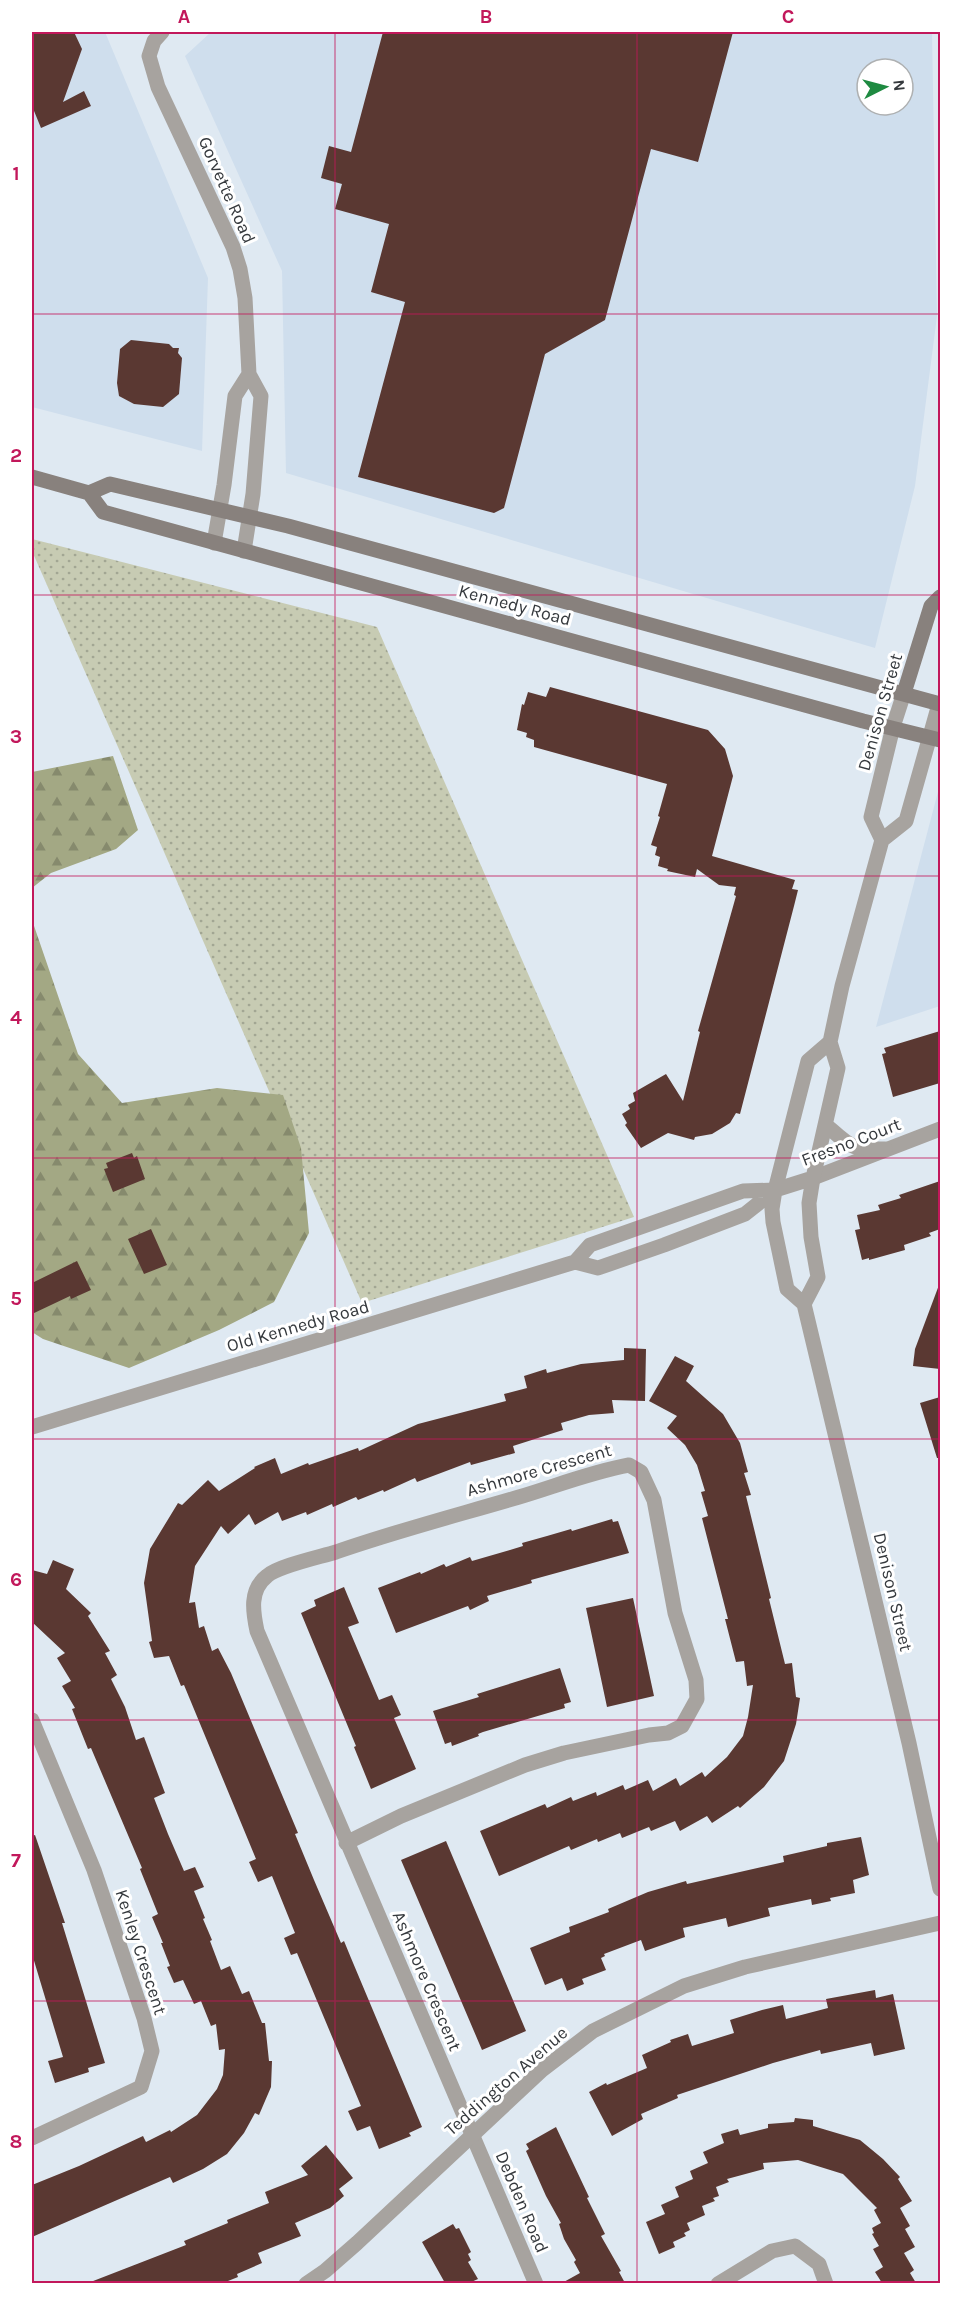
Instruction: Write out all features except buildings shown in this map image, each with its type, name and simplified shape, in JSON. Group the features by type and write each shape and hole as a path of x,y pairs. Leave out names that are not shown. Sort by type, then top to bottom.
{"main road":[{"path":"32,477 89,493"},
{"name":"Kennedy Road","path":"935,738 103,512 89,493 110,484 249,517 669,629 872,687 940,702"},
{"name":"Denison Street","path":"904,693 931,606 940,597"}],"street":[{"name":"Gorvette Road","path":"162,32 154,41 149,56 158,87 224,226 240,269 245,298 249,374 261,396 258,441 244,551"},
{"path":"214,543 235,396 249,374"},
{"name":"Denison Street","path":"882,840 871,817 893,727 904,693"},
{"path":"804,1304 818,1277 810,1220 813,1178 838,1068 830,1042 842,986 882,840 906,821 935,738 940,702"},
{"name":"Denison Street","path":"830,1042 808,1061 775,1190 773,1222 787,1289 804,1304 909,1743 940,1889"},
{"path":"826,1125 845,1143 857,1149 885,1149"},
{"name":"Fresno Court","path":"775,1190 940,1130"},
{"name":"Old Kennedy Road","path":"575,1262 590,1245 742,1191 775,1190"},
{"name":"Old Kennedy Road","path":"32,1427 575,1262 598,1268 745,1214 775,1190"},
{"name":"Ashmore Crescent","path":"346,1843 401,1816 525,1765 564,1753 668,1733 682,1726 697,1699 696,1680 675,1612 654,1500 641,1472 629,1465 604,1470 386,1534 267,1576 256,1591 252,1605 257,1631 346,1843 473,2135"},
{"name":"Kenley Crescent","path":"32,1720 94,1870 144,2018 152,2051 141,2086 32,2138"},
{"name":"Teddington Avenue","path":"306,2283 325,2271 357,2243 542,2070 593,2031 684,1986 746,1967 940,1923"},
{"name":"Debden Road","path":"473,2135 536,2283"},
{"path":"718,2283 772,2251 795,2246 819,2264 826,2283"}],"shaded area":[{"path":"32,32 105,32 208,278 202,451 32,407"},
{"path":"211,32 932,32 937,316 915,486 875,648 286,473 282,271 185,56"},
{"path":"939,788 940,1006 876,1027"}],"green space":[{"path":"32,539 377,627 634,1217 362,1303 32,551"},
{"path":"113,756 138,830 116,849 51,873 32,888 32,772"},
{"path":"32,920 78,1054 122,1103 217,1088 283,1095 301,1148 309,1233 274,1302 219,1330 129,1368 43,1339 32,1332"}]}
